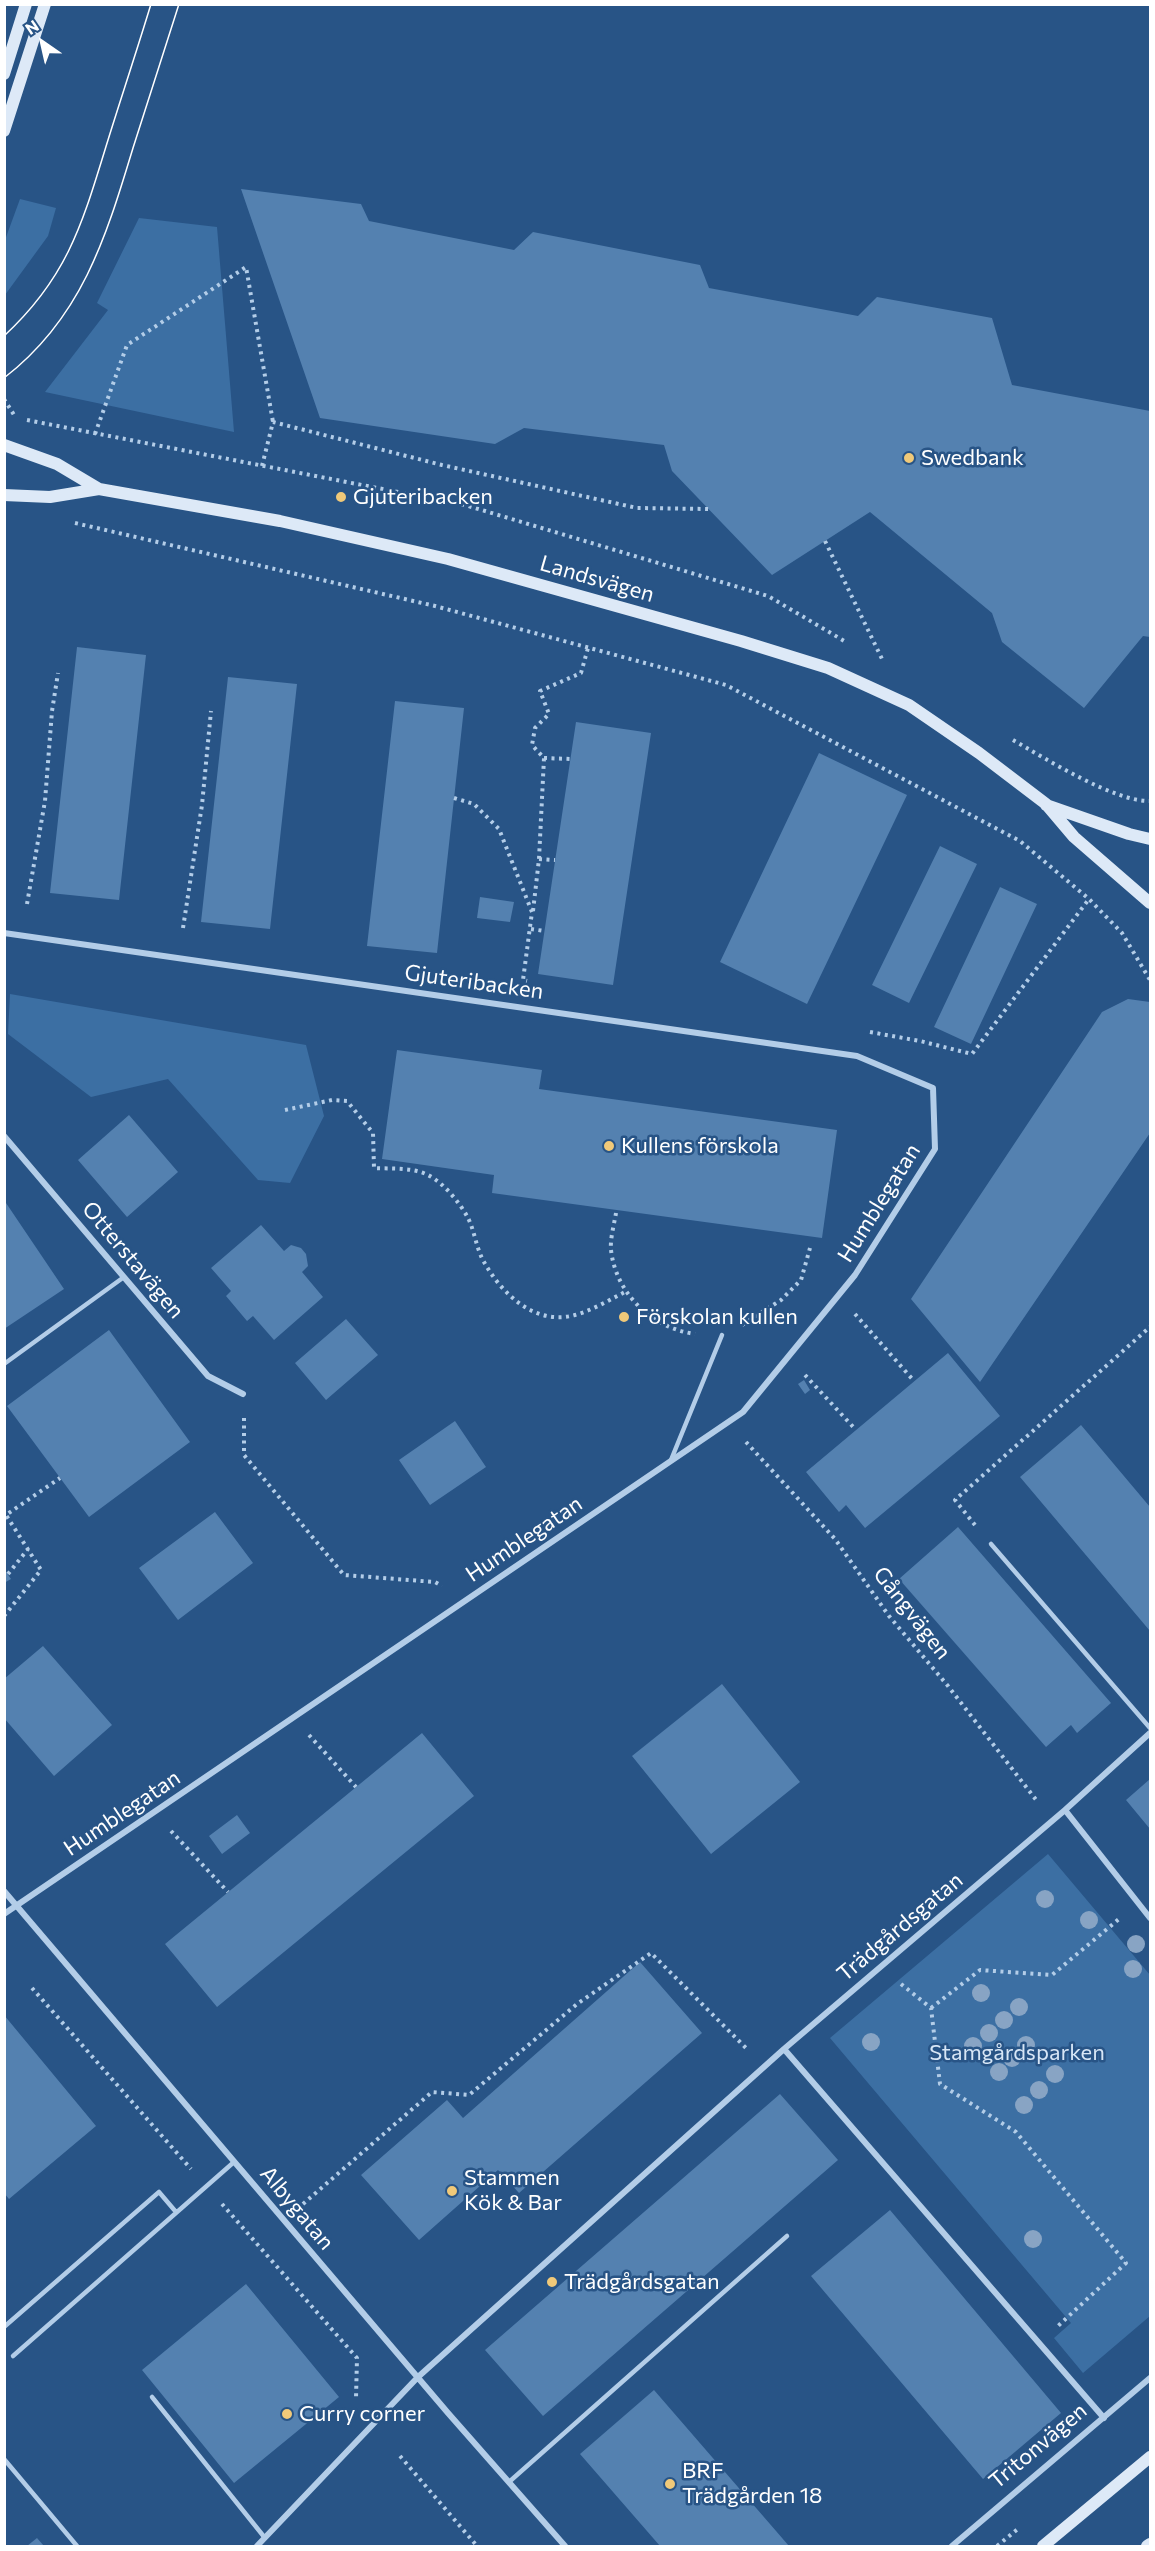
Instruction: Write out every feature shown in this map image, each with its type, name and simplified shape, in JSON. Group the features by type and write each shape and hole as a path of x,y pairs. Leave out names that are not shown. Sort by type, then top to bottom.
{"street":[{"path":"4,74 26,4"},
{"path":"4,131 45,4"},
{"name":"Landsvägen","path":"4,446 57,464 99,489"},
{"name":"Landsvägen","path":"4,495 50,497 99,489 280,521 448,559 741,641 828,668 909,705 979,753 1046,804 1074,837 1150,903"},
{"name":"Landsvägen","path":"1046,804 1129,834 1150,839"},
{"name":"Gjuteribacken","path":"4,933 857,1056 933,1088"},
{"name":"Humblegatan","path":"4,1914 743,1412 855,1275 936,1149 933,1088"},
{"name":"Otterstavägen","path":"4,1136 208,1376 243,1394"},
{"name":"Trädgårdsgatan","path":"257,2547 417,2377 784,2049 1065,1810 1150,1733"},
{"path":"1065,1810 1150,1918"},
{"name":"Albygatan","path":"4,1891 417,2377 565,2547"},
{"path":"784,2049 1104,2418"},
{"name":"Tritonvägen","path":"952,2547 1150,2378"},
{"path":"1043,2547 1150,2457"}],"lane":[{"path":"4,1364 124,1277"},
{"path":"670,1461 722,1335"},
{"path":"992,1544 1150,1728"},
{"path":"13,2356 234,2162"},
{"path":"4,2327 159,2192 176,2212"},
{"path":"508,2482 787,2236"},
{"path":"152,2397 265,2538"},
{"path":"4,2459 77,2547"}],"path":[{"path":"95,434 127,345 246,267 273,422 262,466"},
{"path":"273,422 442,465 637,508 709,509"},
{"path":"74,523 435,606 726,685 1020,841 1089,898 1122,933 1150,980"},
{"path":"825,541 885,665"},
{"path":"570,759 544,758 532,745 535,728 549,714 540,691 581,673 588,648"},
{"path":"27,903 45,801 52,711 58,674"},
{"path":"183,928 202,805 211,711"},
{"path":"535,982 523,980 539,859 544,758"},
{"path":"454,798 474,804 499,829 532,912"},
{"path":"539,859 555,861"},
{"path":"862,1030 972,1054 1089,898"},
{"path":"531,929 544,932"},
{"path":"285,1110 332,1100 347,1101 373,1132 374,1168 406,1169 428,1175 447,1189 468,1218 483,1261 510,1297 523,1308 544,1315 562,1317 575,1315 625,1292"},
{"path":"616,1213 610,1248 625,1292 640,1308 678,1332 722,1335 753,1319 781,1300 801,1280 810,1248"},
{"path":"855,1313 914,1381"},
{"path":"992,1544 955,1500 1150,1327"},
{"path":"802,1372 856,1430"},
{"path":"243,1394 244,1455 344,1575 440,1584"},
{"name":"Gångvägen","path":"744,1440 836,1539 889,1616 1023,1781 1051,1822"},
{"path":"4,1616 41,1570 5,1514 60,1478"},
{"path":"8,1574 29,1549"},
{"path":"303,1728 356,1787"},
{"path":"164,1824 228,1892"},
{"path":"931,2008 980,1970 1052,1975 1139,1904"},
{"path":"284,2220 432,2092 469,2095 577,2004 651,1953 764,2067"},
{"path":"881,1967 931,2008 939,2084 1016,2132 1126,2263 1038,2342"},
{"path":"400,2456 477,2547"}],"green space":[{"path":"20,199 56,208 48,236 5,295 5,240"},
{"path":"139,218 217,227 234,432 45,392 108,310 97,303"},
{"path":"10,994 306,1045 324,1116 290,1183 258,1180 168,1079 91,1097 8,1034"},
{"name":"Stamgårdsparken","path":"1048,1854 1150,1975 1150,2316 1083,2373 1054,2338 1071,2323 830,2038"}],"building":[{"name":"Swedbank","path":"241,189 361,204 369,221 514,250 533,232 700,265 709,288 858,316 877,297 992,318 1012,385 1150,411 1150,637 1143,636 1084,708 1002,642 992,613 870,512 772,575 672,471 664,445 524,428 495,444 320,418"},
{"path":"77,647 146,655 119,900 50,893"},
{"path":"228,677 297,684 270,929 201,922"},
{"path":"395,701 464,708 437,953 367,946"},
{"path":"576,722 651,733 613,985 538,974"},
{"path":"819,753 907,795 807,1004 720,962"},
{"path":"940,846 977,864 909,1003 872,985"},
{"path":"1000,887 1037,904 971,1044 934,1027"},
{"path":"480,897 514,902 510,922 477,918"},
{"path":"1128,999 1150,1002 1150,1133 980,1382 911,1299 1102,1012"},
{"name":"Kullens förskola","path":"397,1050 542,1070 539,1089 837,1130 822,1238 492,1193 494,1175 382,1159"},
{"path":"129,1115 178,1172 127,1217 78,1160"},
{"path":"4,1200 64,1289 4,1329"},
{"path":"261,1225 284,1251 291,1245 301,1248 306,1254 308,1266 302,1272 323,1297 274,1340 253,1316 247,1321 226,1296 231,1291 211,1268"},
{"path":"346,1319 378,1355 326,1400 295,1363"},
{"path":"109,1330 190,1442 89,1517 7,1406"},
{"path":"948,1353 1000,1416 865,1528 846,1505 839,1512 806,1472"},
{"path":"804,1380 810,1390 805,1394 798,1384"},
{"path":"455,1421 486,1467 430,1505 399,1460"},
{"path":"1081,1425 1150,1507 1150,1631 1020,1477"},
{"path":"215,1512 253,1563 178,1620 139,1568"},
{"path":"958,1527 1111,1703 1077,1733 1071,1725 1046,1747 899,1579"},
{"path":"4,1569 11,1579 4,1583"},
{"path":"43,1646 112,1725 54,1776 4,1718 4,1679"},
{"path":"722,1684 800,1782 711,1854 632,1756"},
{"path":"422,1733 474,1796 217,2007 165,1944"},
{"path":"1150,1779 1150,1829 1126,1800"},
{"path":"237,1815 250,1833 222,1854 209,1836"},
{"path":"640,1962 702,2033 519,2193 498,2170 419,2240 361,2175 447,2100 463,2118"},
{"path":"4,2015 96,2126 9,2199 4,2193"},
{"path":"780,2094 838,2160 543,2416 485,2350"},
{"path":"890,2210 1061,2413 983,2479 811,2276"},
{"path":"246,2284 339,2397 234,2483 142,2370"},
{"name":"BRF Trädgården 18","path":"654,2390 789,2546 660,2546 580,2454"},
{"path":"37,2538 44,2546 27,2546"}],"tram line":[{"path":"4,336 26,314 44,291 71,246 90,196 151,4"},
{"path":"4,378 31,355 53,329 88,274 112,213 179,4"}],"place":[{"name":"Swedbank","path":"909,458"},
{"name":"Gjuteribacken","path":"341,497"},
{"name":"Kullens förskola","path":"609,1146"},
{"name":"Förskolan kullen","path":"624,1317"},
{"name":"Stammen Kök & Bar","path":"452,2191"},
{"name":"Trädgårdsgatan","path":"552,2282"},
{"name":"Curry corner","path":"287,2414"},
{"name":"BRF Trädgården 18","path":"670,2484"}]}
